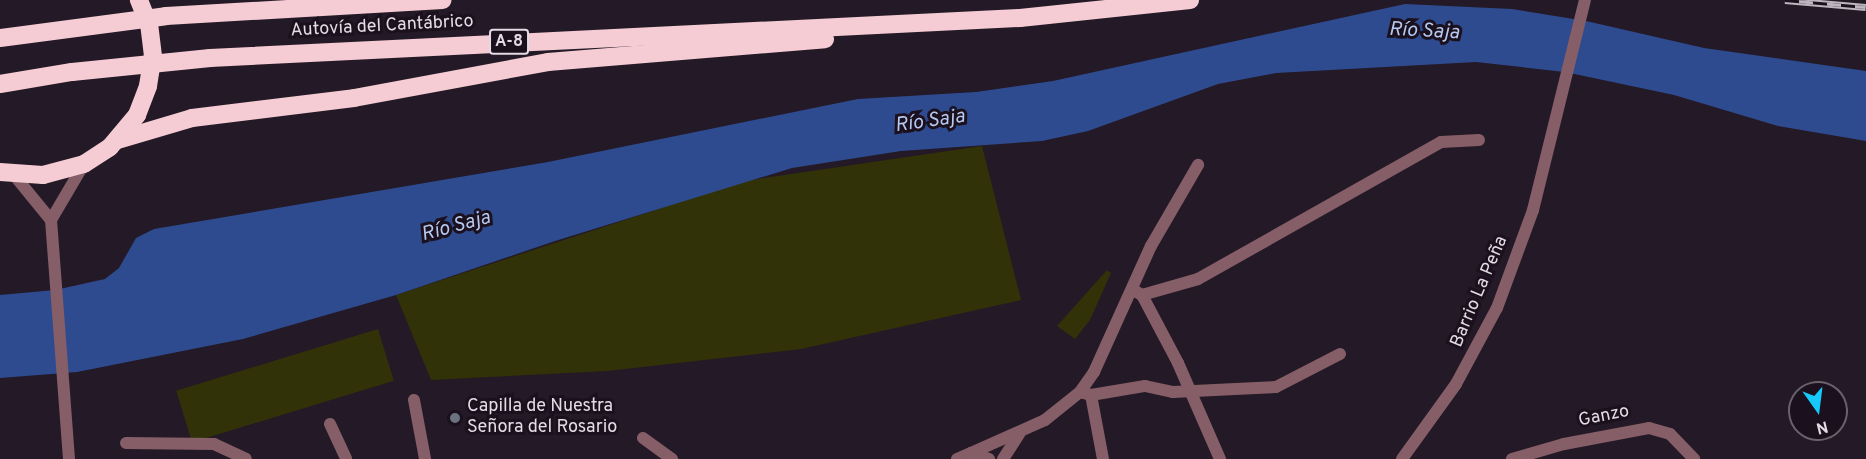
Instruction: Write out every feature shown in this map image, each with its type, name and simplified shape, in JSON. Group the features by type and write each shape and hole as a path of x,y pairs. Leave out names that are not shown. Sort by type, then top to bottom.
{"highway":[{"path":"118,140 136,115 148,86 153,56 149,25 139,0"},
{"name":"Autovía del Cantábrico","path":"0,38 166,16 443,0"},
{"name":"A-8","path":"1020,18 1190,0"},
{"path":"7,173 43,176 84,164 118,140 192,118 354,98 548,62 887,34 1020,18"},
{"name":"Autovía del Cantábrico","path":"0,84 72,72 210,58 1020,18"}],"street":[{"name":"Barrio La Peña","path":"1402,459 1456,384 1476,350 1510,274 1548,158 1585,0"},
{"path":"1137,292 1198,279 1441,142 1479,140"},
{"path":"69,459 64,417 51,220 84,164"},
{"path":"1103,459 1085,393 1198,165"},
{"path":"7,173 51,220"},
{"path":"1137,292 1178,363 1188,392 1220,459"},
{"path":"957,459 1019,434 1046,420 1085,393 1145,386 1188,392 1276,387 1340,354"},
{"path":"414,399 425,459"},
{"path":"330,424 346,459"},
{"name":"Ganzo","path":"1512,459 1575,441 1648,428 1670,434 1694,459"},
{"path":"1002,459 1019,434"},
{"path":"643,438 672,459"},
{"path":"126,443 214,444 246,459"},
{"path":"971,453 989,459"}],"shaded area":[{"path":"982,146 1021,300 801,349 607,371 431,380 396,295 744,181"},
{"path":"1107,270 1111,273 1090,320 1075,339 1057,326"},
{"path":"378,329 394,381 192,442 176,391"}],"water":[{"name":"Río Saja","path":"1405,4 1512,9 1586,21 1704,48 1866,71 1866,141 1778,126 1674,95 1565,72 1476,62 1276,73 1218,84 1088,131 1042,141 901,151 792,168 555,241 396,295 243,339 77,372 0,378 0,295 55,290 105,279 119,268 136,238 154,229 548,162 858,99 976,92 1053,81"}],"railway":[{"path":"1785,0 1866,7"}],"place":[{"name":"Capilla de Nuestra Señora del Rosario","path":"455,418"}]}
